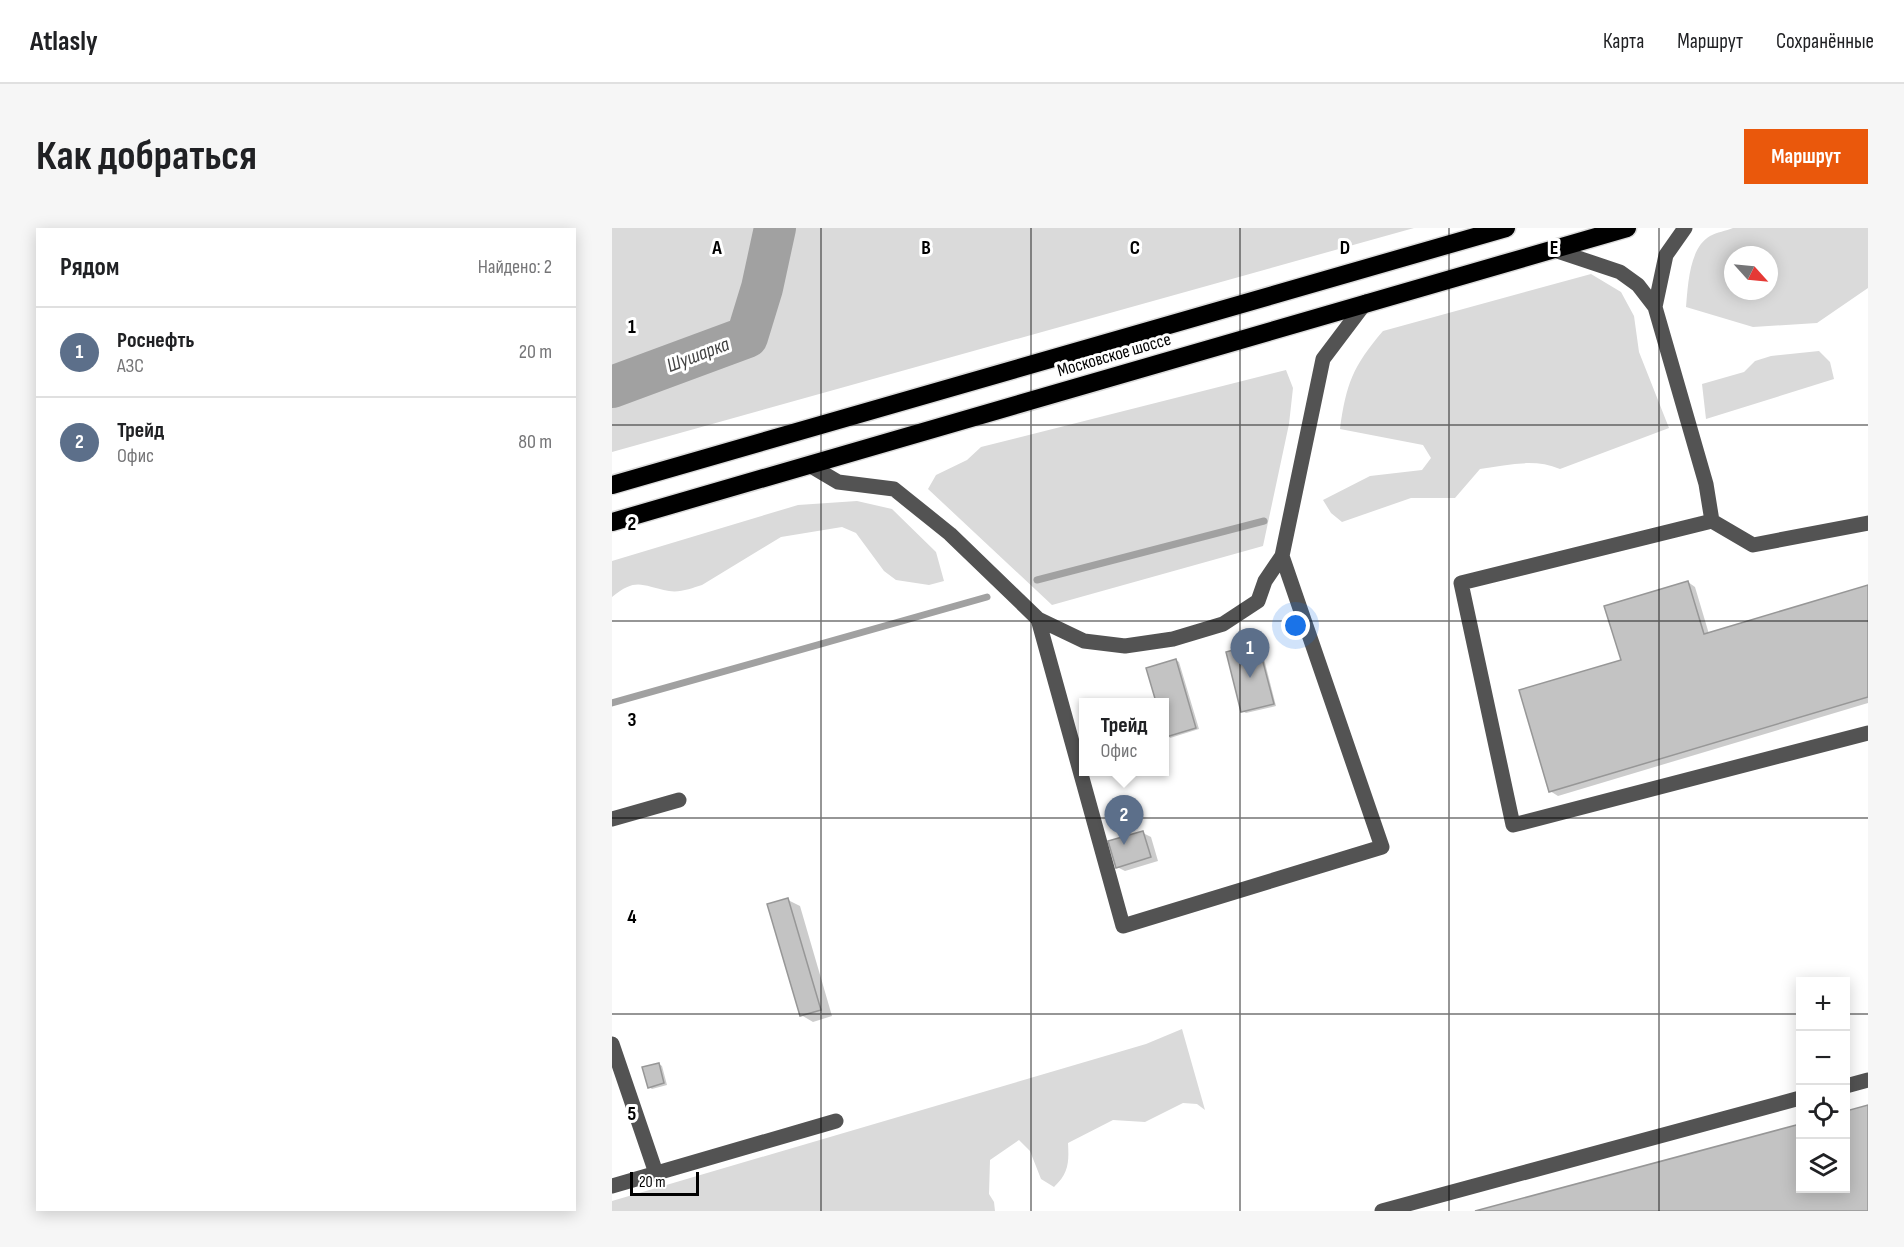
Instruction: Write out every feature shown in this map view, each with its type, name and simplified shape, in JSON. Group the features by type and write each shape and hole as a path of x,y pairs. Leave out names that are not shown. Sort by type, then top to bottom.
{"highway":[{"name":"Московское шоссе","path":"612,485 1506,228"},
{"name":"Московское шоссе","path":"612,522 1627,228"}],"lane":[{"path":"1655,307 1666,255 1685,228"},
{"path":"1551,249 1620,273 1638,285 1655,307 1706,484 1712,522"},
{"path":"811,466 838,482 894,489 950,534 1038,619 1084,641 1125,646 1173,639 1223,624 1258,601 1265,581 1282,556 1323,359 1366,302"},
{"path":"1868,523 1753,545 1712,522 1461,583 1513,825 1868,733"},
{"path":"1081,776 1123,926 1382,847 1282,556"},
{"path":"1038,619 1079,767"},
{"path":"612,819 679,800"},
{"path":"612,1044 656,1173"},
{"path":"1849,1085 1868,1080"},
{"path":"1382,1211 1796,1099"},
{"path":"612,1186 836,1121"}],"shaded area":[{"path":"612,228 1414,228 612,452"},
{"path":"1733,228 1868,228 1868,288 1817,323 1753,327 1686,307 1694,258 1703,242 1716,233"},
{"path":"1591,274 1621,292 1634,316 1639,352 1669,428 1560,469 1531,463 1480,469 1455,498 1411,498 1342,522 1331,513 1323,500 1370,476 1422,470 1431,458 1423,445 1340,429 1352,376 1364,355 1383,331"},
{"path":"1819,351 1830,362 1834,379 1706,419 1702,384 1744,372 1755,361 1771,356"},
{"path":"1286,370 1293,388 1289,424 1263,546 1052,605 928,489 936,475 967,460 981,447"},
{"path":"857,501 892,509 936,552 944,581 929,585 896,580 884,571 856,533 842,527 781,537 702,585 690,589 673,591 634,585 612,597 612,561 798,505"},
{"path":"1182,1029 1205,1110 1197,1104 1183,1103 1145,1122 1113,1120 1068,1143 1067,1167 1063,1177 1054,1187 1041,1179 1030,1151 1019,1140 990,1160 989,1194 994,1202 995,1211 612,1211 612,1201 1146,1044"}],"building":[{"path":"1688,581 1704,634 1868,585 1868,697 1549,792 1519,690 1621,660 1604,606"},
{"path":"1258,643 1274,704 1241,712 1226,652"},
{"path":"1176,659 1196,728 1169,736 1169,698 1155,698 1146,668"},
{"path":"1143,831 1151,857 1116,868 1108,841"},
{"path":"788,898 821,1010 800,1016 767,904"},
{"path":"659,1063 664,1083 648,1088 642,1067"},
{"path":"1868,1105 1868,1211 1475,1211 1796,1125 1796,1193 1850,1193 1850,1110"}],"waterway":[{"name":"Шушарка","path":"612,387 747,337 762,288 775,228"},
{"path":"1037,580 1264,521"},
{"path":"612,703 987,597"}],"place":[{"name":"Роснефть","path":"1250,678"},
{"name":"Трейд","path":"1124,845"}]}
